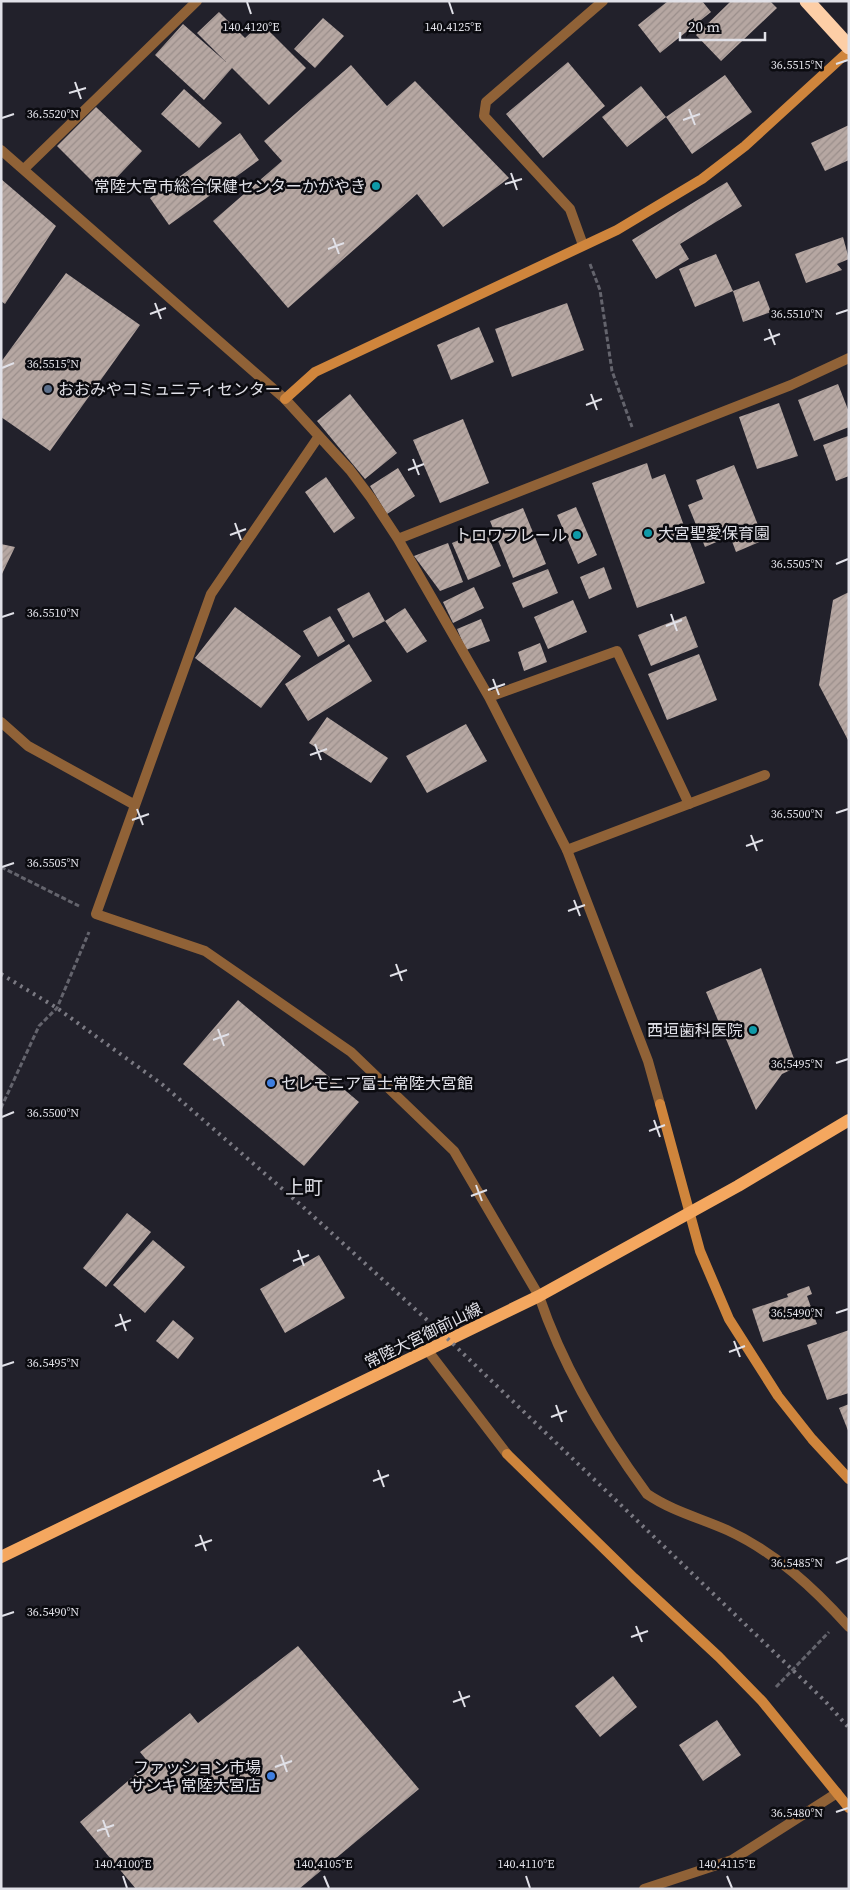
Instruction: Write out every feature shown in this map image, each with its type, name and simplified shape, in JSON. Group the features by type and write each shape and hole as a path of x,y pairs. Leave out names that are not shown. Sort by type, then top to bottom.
{"highway":[{"path":"807,1 849,47"}],"main road":[{"name":"常陸大宮御前山線","path":"1,1557 539,1296 691,1213 849,1120"}],"street":[{"path":"24,169 197,1"},
{"path":"583,245 570,209 484,116 486,102 603,1"},
{"path":"284,399 315,372 618,230 702,179 745,146 849,51"},
{"path":"1,150 284,399 350,470 398,539 489,697 567,850 648,1061 700,1251 730,1319 778,1396 812,1439 849,1479"},
{"path":"398,539 791,385 849,358"},
{"path":"319,436 211,594 96,914 206,951 351,1052 454,1151 539,1296 548,1322 579,1388 647,1494 664,1505 727,1530 765,1551 794,1572 845,1623"},
{"path":"489,697 617,651 689,804"},
{"path":"1,722 28,746 135,805"},
{"path":"567,850 765,775"},
{"path":"428,1351 507,1454 634,1578 720,1657 762,1701 849,1808"},
{"path":"644,1889 732,1860 837,1793"}],"path":[{"path":"583,245 600,290 612,371 639,444"},
{"path":"1,867 15,876 96,914 58,1008 39,1026 1,1108"},
{"path":"762,1701 845,1623"}],"building":[{"path":"668,1 702,1 711,12 660,53 638,25"},
{"path":"731,1 770,1 777,8 721,61 696,35"},
{"path":"219,12 245,38 261,23 306,68 269,105 232,68 204,100 155,55 183,24 226,62 197,33"},
{"path":"323,18 344,36 315,68 294,49"},
{"path":"568,62 605,106 543,158 506,114"},
{"name":"常陸大宮市総合保健センターかがやき","path":"351,65 387,106 415,81 509,178 443,227 417,194 288,308 213,221 282,161 264,141"},
{"path":"725,75 752,112 692,154 666,117"},
{"path":"641,86 666,117 627,147 602,117"},
{"path":"184,89 222,123 199,148 161,114"},
{"path":"96,107 142,151 103,192 57,146"},
{"path":"849,125 849,160 825,171 811,143"},
{"path":"240,133 259,160 169,225 150,198"},
{"path":"1,179 56,226 5,304 1,301"},
{"path":"727,182 742,206 680,244 689,259 656,279 632,240"},
{"path":"843,237 849,259 837,264 842,270 806,283 795,254"},
{"path":"716,254 733,291 695,307 679,269"},
{"name":"おおみやコミュニティセンター","path":"66,273 140,325 50,451 1,417 1,362"},
{"path":"759,281 771,312 743,322 733,291"},
{"path":"567,303 584,350 512,377 495,329"},
{"path":"479,327 494,362 451,380 437,345"},
{"path":"838,384 849,412 849,427 814,441 798,400"},
{"path":"350,394 397,453 365,479 317,421"},
{"path":"779,403 798,456 757,469 739,417"},
{"path":"463,419 489,483 440,503 413,440"},
{"path":"848,436 849,476 836,481 823,445"},
{"name":"大宮聖愛保育園","path":"647,463 652,479 665,474 705,583 637,608 592,483"},
{"path":"734,465 764,540 736,552 730,536 705,547 688,505 703,499 696,480"},
{"path":"398,468 415,496 387,514 370,486"},
{"path":"326,477 355,518 334,533 305,492"},
{"name":"トロワフレール","path":"576,507 597,555 578,564 557,515"},
{"path":"523,508 546,564 513,578 490,521"},
{"path":"485,529 501,566 468,580 452,543"},
{"path":"448,543 463,582 440,591 414,556"},
{"path":"1,544 15,547 1,576"},
{"path":"604,567 612,589 589,599 580,577"},
{"path":"548,569 558,593 523,608 512,583"},
{"path":"474,587 484,608 453,623 443,602"},
{"path":"369,592 385,621 353,638 337,609"},
{"path":"849,592 849,742 819,685 833,600"},
{"path":"573,600 587,632 548,649 534,617"},
{"path":"235,607 301,656 261,708 195,658"},
{"path":"405,608 427,641 407,653 385,621"},
{"path":"330,616 345,641 318,657 303,631"},
{"path":"686,616 698,647 651,666 638,635"},
{"path":"481,619 490,641 466,650 457,629"},
{"path":"540,643 547,662 524,671 518,652"},
{"path":"349,644 372,681 308,721 285,684"},
{"path":"699,654 717,700 667,720 648,674"},
{"path":"327,717 388,758 371,783 309,743"},
{"path":"466,724 487,761 427,793 406,756"},
{"name":"西垣歯科医院","path":"761,968 797,1067 782,1074 756,1110 706,992"},
{"name":"セレモニア富士常陸大宮館","path":"238,1000 359,1102 304,1166 183,1064"},
{"path":"127,1213 151,1232 106,1287 83,1268"},
{"path":"153,1240 185,1267 145,1313 113,1285"},
{"path":"319,1255 345,1298 285,1333 260,1289"},
{"path":"809,1286 812,1294 807,1296 817,1324 763,1342 752,1309 788,1297 787,1294"},
{"path":"173,1320 194,1338 178,1359 156,1341"},
{"path":"849,1330 849,1393 827,1400 807,1345"},
{"path":"849,1404 849,1433 839,1408"},
{"name":"ファッション市場 サンキ 常陸大宮店","path":"298,1646 419,1789 299,1889 136,1889 80,1822 149,1763 140,1752 190,1713 198,1723"},
{"path":"613,1676 637,1707 600,1737 575,1706"},
{"path":"717,1720 741,1755 703,1781 679,1745"}],"railway":[{"path":"1,974 57,1008 163,1085 302,1206 449,1340 825,1701 849,1728"}],"place":[{"name":"常陸大宮市総合保健センターかがやき","path":"376,186"},
{"name":"おおみやコミュニティセンター","path":"48,389"},
{"name":"大宮聖愛保育園","path":"648,533"},
{"name":"トロワフレール","path":"577,535"},
{"name":"西垣歯科医院","path":"753,1030"},
{"name":"セレモニア富士常陸大宮館","path":"271,1083"},
{"name":"ファッション市場 サンキ 常陸大宮店","path":"271,1776"}],"district":[{"name":"上町","path":"304,1187"}]}
